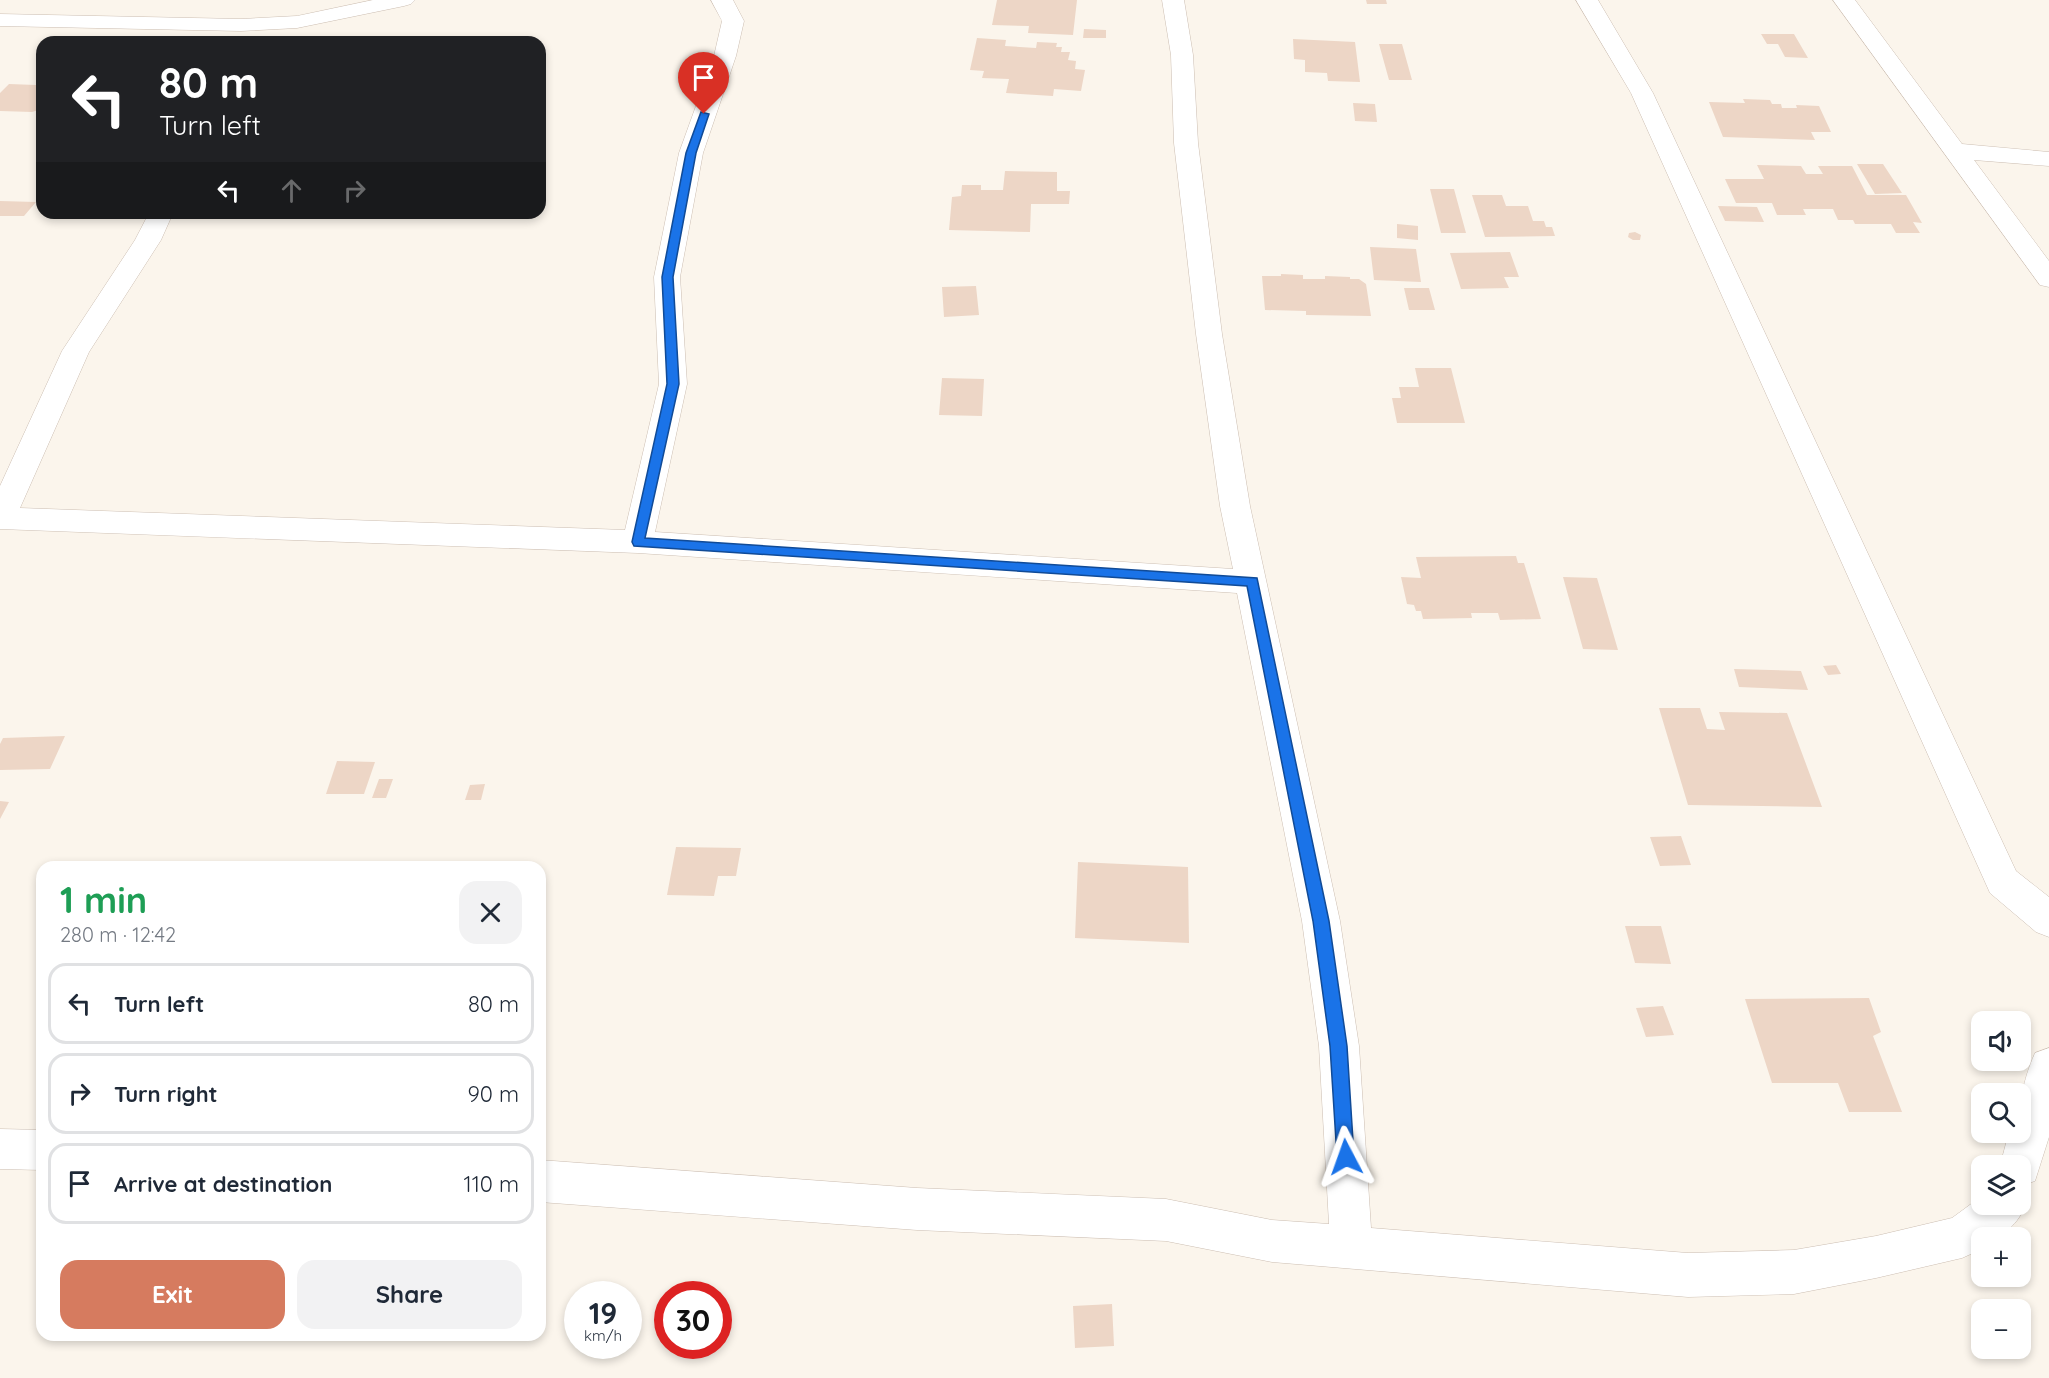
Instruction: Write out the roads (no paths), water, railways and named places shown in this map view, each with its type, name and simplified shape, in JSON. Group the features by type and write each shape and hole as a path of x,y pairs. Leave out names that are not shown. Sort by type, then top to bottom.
{"street":[{"path":"0,20 238,34 404,0"},
{"path":"638,542 673,384 667,277 691,153 725,56 733,21 722,0"},
{"path":"1173,0 1182,55 1186,143 1209,334 1235,506 1321,921 1339,1046 1351,1246"},
{"path":"1587,0 1642,93 2003,882 2049,920"},
{"path":"1845,0 2049,279"},
{"path":"1957,151 2049,159"},
{"path":"158,219 148,240 76,351 0,518 638,542 1252,582"},
{"path":"2023,1155 2049,1066"},
{"path":"0,1149 36,1150"},
{"path":"546,1181 917,1209 1166,1220 1272,1241 1688,1275 1794,1272 1876,1257 1962,1237 1991,1215"}]}
